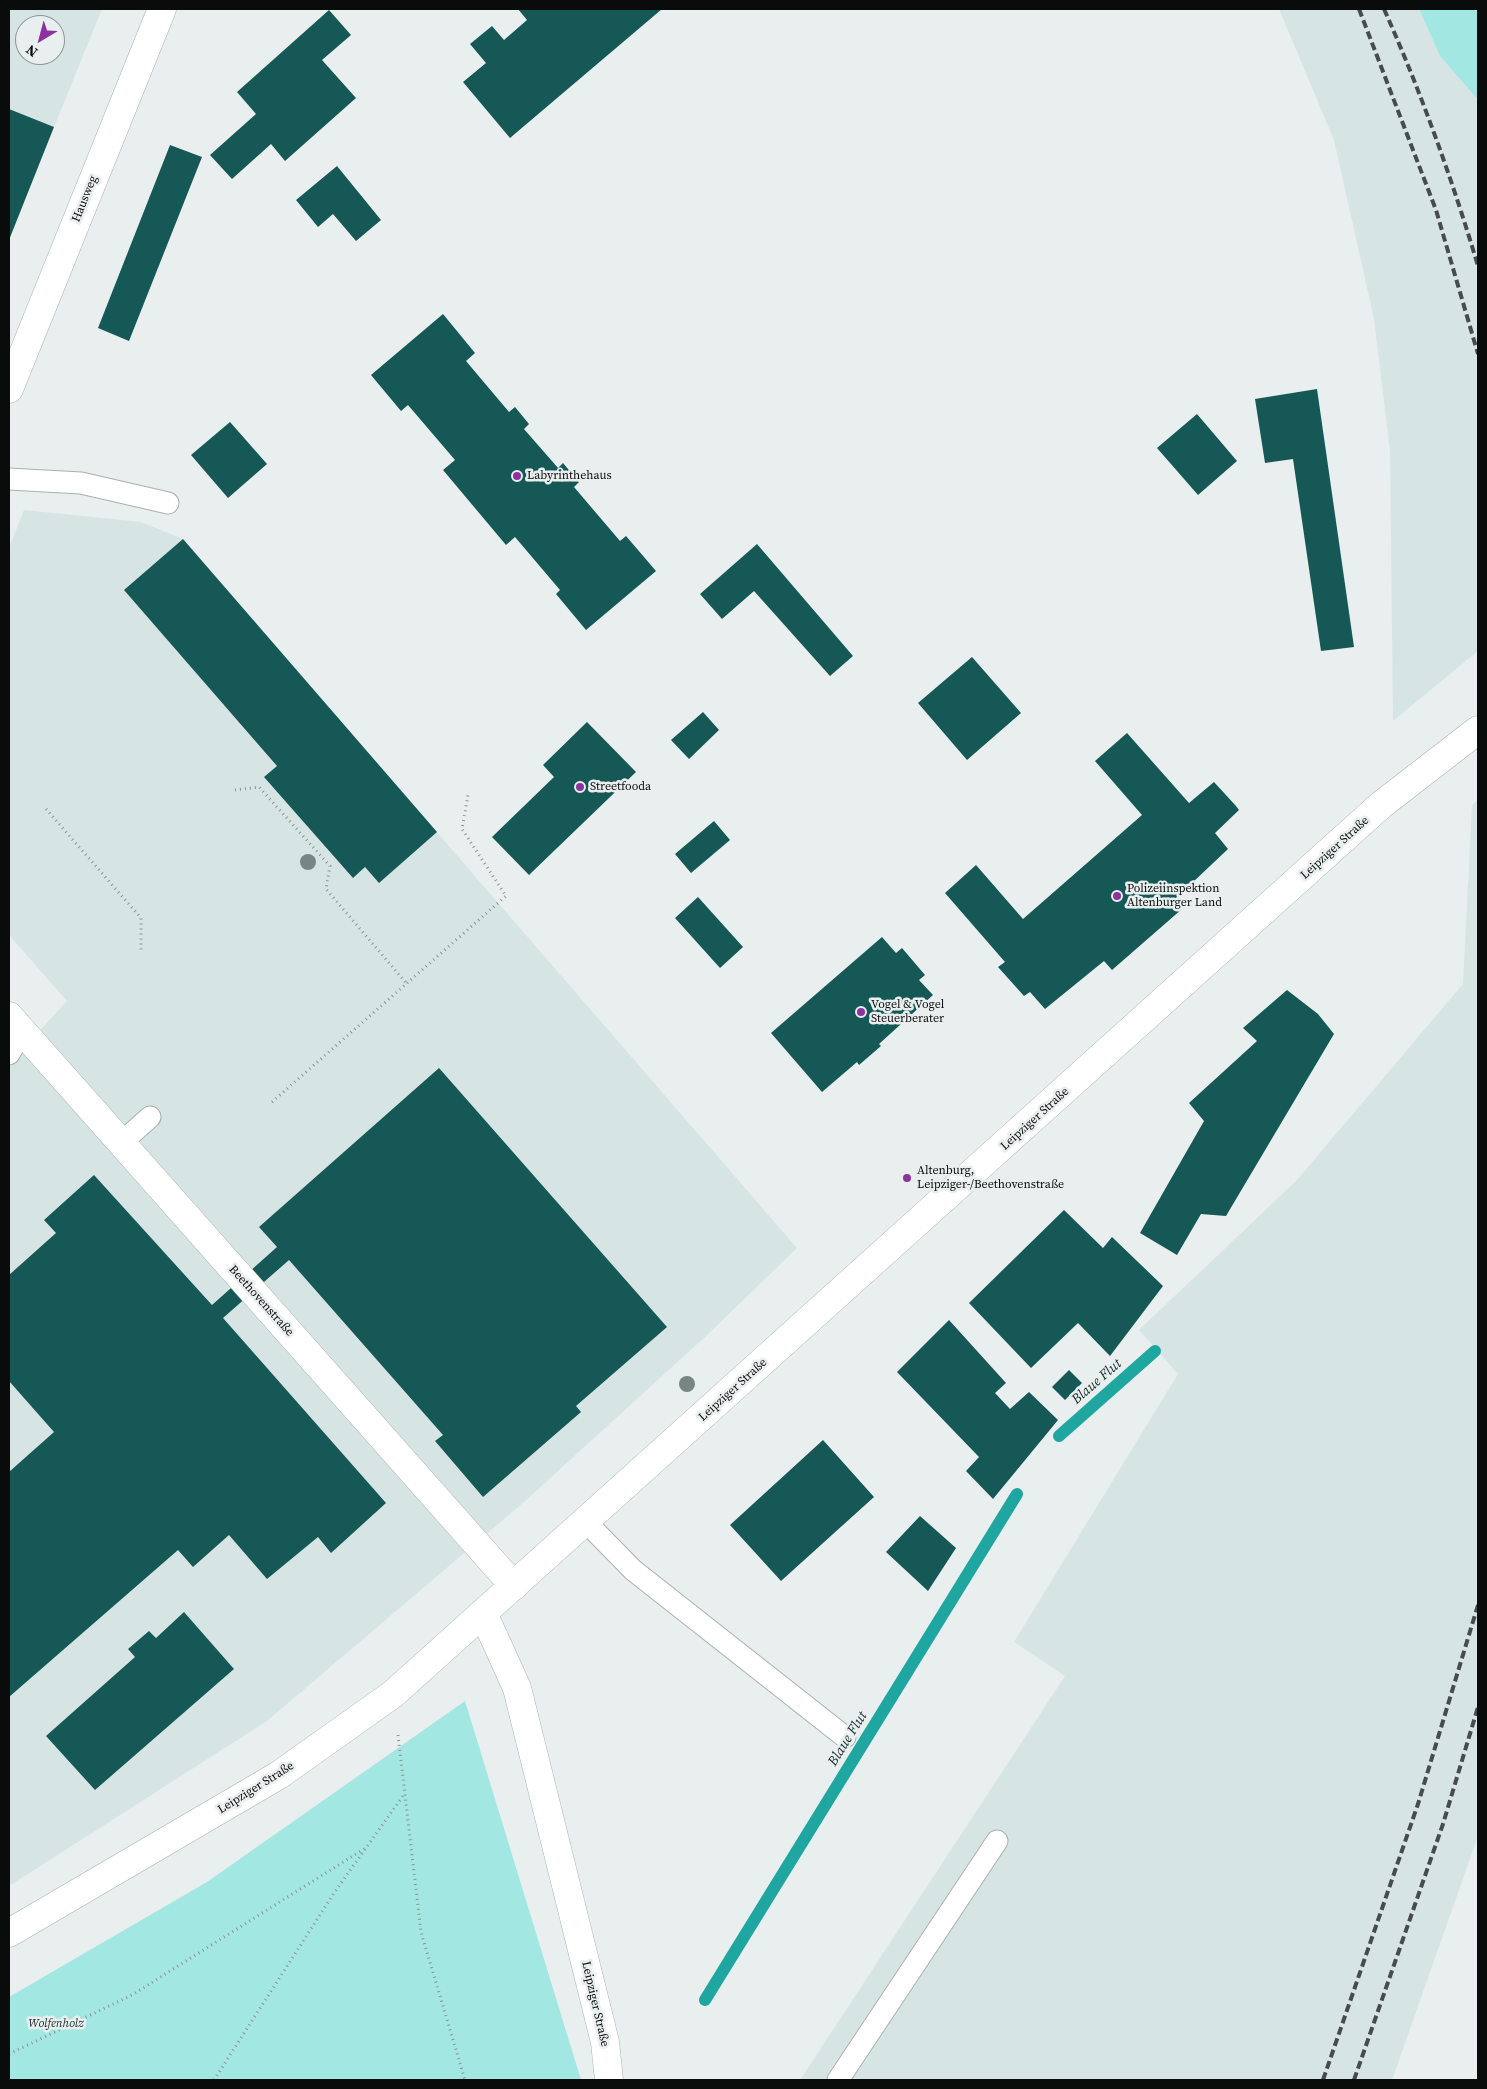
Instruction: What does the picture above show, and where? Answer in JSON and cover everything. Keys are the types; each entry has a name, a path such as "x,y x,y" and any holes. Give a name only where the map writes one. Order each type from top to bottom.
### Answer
{"street":[{"name":"Hausweg","path":"9,389 162,9"},
{"name":"Leipziger Straße","path":"9,1933 279,1775 393,1694 1381,805 1478,730"},
{"name":"Beethovenstraße","path":"16,1024 514,1586"},
{"name":"Leipziger Straße","path":"483,1613 517,1688 605,2042 610,2080"}],"lane":[{"path":"9,479 82,483 168,503"},
{"path":"9,1054 16,1024"},
{"path":"121,1144 150,1117"},
{"path":"586,1522 633,1570 845,1738"},
{"path":"838,2080 997,1841"}],"path":[{"path":"235,790 259,787 330,866 326,889 407,984"},
{"path":"272,1102 506,896 462,829 468,795"},
{"path":"46,809 141,918 141,953"},
{"path":"393,1694 421,1932 466,2080"},
{"path":"214,2080 334,1893 405,1792"},
{"path":"9,2054 132,1995 367,1846"}],"shaded area":[{"path":"9,9 102,9 54,127 9,109"},
{"path":"1279,9 1419,9 1440,56 1478,100 1478,651 1393,721 1390,451 1374,319 1334,140"},
{"path":"24,510 141,522 183,539 797,1248 706,1336 524,1502 267,1721 9,1886 9,1064 67,1001 9,935 9,548"},
{"path":"1478,800 1478,1836 1392,2080 800,2080 1065,1676 1014,1642 1178,1374 1139,1330 1297,1180 1463,984 1472,805"}],"green space":[{"path":"1419,9 1478,9 1478,100 1440,56"},
{"name":"Wolfenholz","path":"465,1701 581,2080 9,2080 9,1997 207,1882"}],"building":[{"path":"518,9 662,9 510,138 463,82 486,63 470,44 492,26 504,40 527,20"},
{"path":"329,10 351,35 322,60 356,98 285,161 271,144 232,179 210,155 256,114 237,92"},
{"path":"9,109 54,127 9,240"},
{"path":"170,145 202,157 129,341 98,328"},
{"path":"337,166 381,220 356,241 333,214 318,227 296,200"},
{"path":"443,314 475,353 466,361 509,412 515,407 529,424 524,429 558,468 563,463 579,482 574,487 620,541 626,536 656,571 586,630 556,594 560,590 515,537 506,545 443,470 455,460 408,405 401,411 371,375"},
{"path":"1317,389 1354,647 1321,651 1293,459 1265,463 1255,399"},
{"path":"1197,414 1237,461 1198,495 1157,448"},
{"path":"230,422 267,464 228,498 191,455"},
{"path":"183,539 437,832 379,883 365,867 353,878 264,777 277,766 124,590"},
{"path":"757,544 853,656 830,676 754,591 722,619 700,594"},
{"path":"972,657 1021,713 967,760 918,703"},
{"path":"703,712 719,730 689,759 671,740"},
{"path":"587,722 636,772 529,875 492,837 554,777 543,765"},
{"path":"1127,733 1189,803 1214,782 1236,806 1239,810 1215,833 1228,849 1174,900 1182,909 1112,970 1104,961 1045,1009 1030,992 1024,996 998,967 1005,962 945,893 976,865 1023,919 1142,815 1095,761"},
{"path":"714,821 730,840 691,873 675,854"},
{"path":"698,897 743,947 720,968 675,918"},
{"path":"882,937 896,953 902,948 925,975 919,980 933,995 879,1044 881,1046 859,1065 857,1062 822,1092 771,1033"},
{"path":"1287,990 1318,1014 1334,1034 1226,1216 1201,1214 1177,1255 1140,1233 1204,1121 1189,1103 1257,1041 1243,1028"},
{"path":"439,1068 667,1327 576,1406 581,1412 483,1497 435,1441 443,1435 289,1260 223,1318 386,1503 331,1553 318,1537 267,1579 229,1535 193,1567 178,1550 9,1697 9,1472 54,1432 9,1381 9,1275 56,1233 44,1220 94,1175 212,1305 277,1247 259,1227"},
{"path":"1064,1210 1103,1248 1112,1237 1163,1286 1110,1356 1078,1323 1031,1368 969,1303"},
{"path":"949,1320 1006,1383 995,1393 1010,1409 1029,1392 1058,1420 993,1499 966,1471 979,1457 897,1372"},
{"path":"1069,1370 1082,1383 1065,1400 1052,1387"},
{"path":"823,1440 874,1497 781,1581 730,1525"},
{"path":"920,1516 956,1548 928,1591 886,1552"},
{"path":"184,1612 234,1669 95,1790 46,1736 135,1657 128,1649 149,1631 156,1638"}],"waterway":[{"name":"Blaue Flut","path":"1059,1436 1155,1351"},
{"name":"Blaue Flut","path":"705,2000 1017,1494"}],"railway":[{"path":"1359,9 1436,210 1478,354"},
{"path":"1384,9 1411,72 1435,136 1478,266"},
{"path":"1323,2080 1418,1804 1478,1605"},
{"path":"1354,2080 1443,1824 1478,1707"}],"place":[{"name":"Labyrinthehaus","path":"517,476"},
{"name":"Streetfooda","path":"580,787"},
{"name":"Polizeiinspektion Altenburger Land","path":"1117,896"},
{"name":"Vogel & Vogel Steuerberater","path":"861,1012"},
{"name":"Altenburg, Leipziger-/Beethovenstraße","path":"907,1178"}]}
